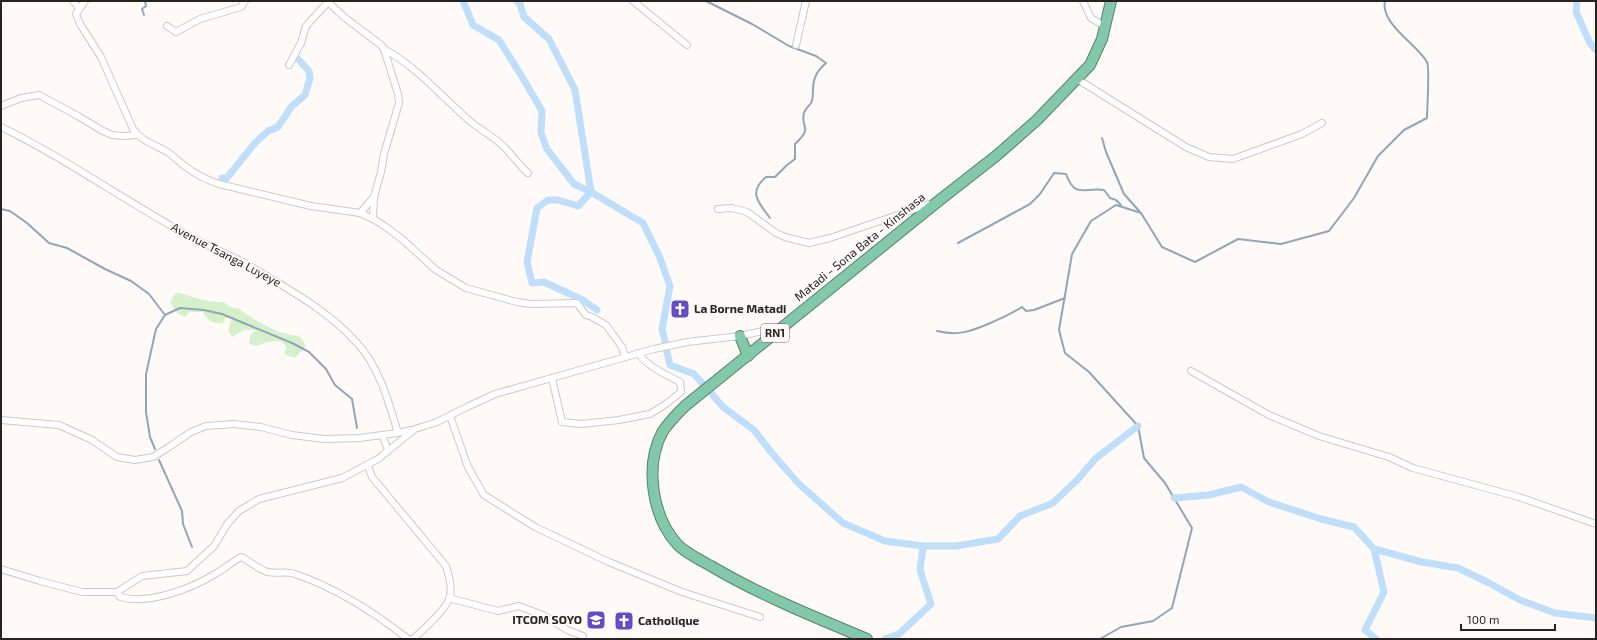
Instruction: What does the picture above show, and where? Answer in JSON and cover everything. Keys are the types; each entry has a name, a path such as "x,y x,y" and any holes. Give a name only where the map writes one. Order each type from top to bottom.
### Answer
{"highway":[{"name":"Matadi - Sona Bata - Kinshasa","path":"867,639 798,610 737,581 679,546 668,531 657,509 652,485 654,455 663,432 674,417 685,406 748,356 782,326 821,297 996,156 1037,120 1090,65 1106,27 1111,1"},
{"path":"740,336 748,356"}],"street":[{"path":"73,1 79,8"},
{"path":"85,1 76,14 80,24 101,57 128,120 137,135 170,154 187,168 206,180 219,184 311,206 360,213 373,219 402,239 436,270 466,288 517,302 531,304 577,303 586,316 592,317 606,325 622,347 625,357"},
{"path":"167,26 176,32 200,19 241,7 245,1"},
{"path":"289,65 301,43 306,26 314,19 328,1 384,49 405,62 472,122 505,148 521,168 528,173"},
{"path":"633,1 687,45"},
{"path":"796,45 806,1"},
{"path":"1083,1 1090,18 1106,27"},
{"path":"373,219 374,197 384,154 399,103 398,94 384,49"},
{"path":"1077,79 1186,147 1209,157 1233,159 1302,134 1322,123"},
{"path":"1,106 21,98 39,95 112,135 137,135"},
{"name":"Avenue Tsanga Luyeye","path":"1,127 53,154 185,234 244,262 317,307 358,343 366,354 383,386 398,433"},
{"path":"360,213 374,197"},
{"path":"718,210 732,208 747,212 785,237 809,243 830,238 936,203"},
{"path":"1,420 59,426 92,440 117,457 135,460 153,457 169,448 191,432 206,426 234,424 261,426 292,435 324,439 382,435 415,429 437,422 495,394 638,353 686,342 740,336 782,326"},
{"path":"552,378 562,422 581,424 619,420 650,414 666,404 680,392 680,382 642,359 638,353"},
{"path":"1191,371 1269,415 1319,436 1389,456 1413,468 1519,497 1596,524"},
{"path":"450,416 468,467 484,495 535,527 609,562 682,592 760,617"},
{"path":"1,569 82,592 117,592 142,576 186,571 214,546 228,523 239,510 259,500 342,478 368,466 415,429"},
{"path":"382,435 388,450"},
{"path":"368,466 372,477 446,566 450,582 450,598 433,620 413,639"},
{"path":"117,592 120,597 128,600 152,598 185,589 216,574 241,558 268,572 294,574 317,583 374,614 408,639"},
{"path":"450,598 498,611 519,606 545,616 567,630 583,636"}],"green space":[{"path":"178,292 206,301 224,302 230,307 239,309 257,321 279,332 300,337 306,346 295,358 284,354 287,347 280,341 267,342 258,346 254,346 249,343 250,335 256,330 244,330 232,337 228,331 232,318 225,318 223,323 216,323 208,320 203,312 190,312 185,317 177,313 170,303 174,295"}],"waterway":[{"path":"144,15 142,9 146,6 145,1"},
{"path":"463,1 473,25 499,40 524,80 542,111 541,133 547,149 574,184 591,192 643,223 660,258 670,286 662,329 665,341"},
{"path":"517,1 520,4 524,17 549,39 575,90 591,192 578,206 558,200 548,200 537,208 527,262 532,283 544,282 583,300 597,310"},
{"path":"706,1 752,24 789,46 816,56 826,63 820,69 815,78 812,101 805,110 803,118 805,128 804,134 795,144 795,159 775,177 766,177 757,187 756,192 759,202 770,218"},
{"path":"1100,639 1121,627 1153,621 1172,608 1192,528 1165,483 1144,458 1138,426 1089,372 1065,353 1059,330 1072,254 1091,221 1116,205 1141,213 1162,247 1195,262 1238,239 1281,244 1329,231 1354,198 1378,156 1404,130 1427,118 1427,62 1416,48 1393,26 1385,9 1385,1"},
{"path":"1577,1 1576,12 1590,43 1596,50"},
{"path":"222,178 226,179 255,143 268,131 278,127 291,107 305,95 310,78 309,71 298,59"},
{"path":"1102,138 1106,152 1124,194 1140,212"},
{"path":"958,243 1030,204 1040,194 1054,173 1066,174 1069,182 1077,189 1104,190 1110,198 1116,200 1121,205"},
{"path":"1,209 10,211 27,223 49,243 67,248 105,269 131,281 149,294 165,315 180,308 204,310 222,314 292,343 309,352 326,369 335,385 352,399 357,428"},
{"path":"937,331 951,333 969,331 1001,318 1022,307 1026,311 1034,310 1065,298"},
{"path":"155,449 150,437 146,412 146,374 156,329 165,315"},
{"path":"667,352 670,365 694,374 703,384"},
{"path":"711,393 723,407 754,430 798,483 843,523 885,541 923,546 956,546 998,539 1020,516 1053,503 1078,479 1096,458 1138,426"},
{"path":"159,460 182,511 183,524 192,547"},
{"path":"1174,498 1209,495 1241,487 1269,502 1321,519 1354,527 1374,549 1384,592 1365,630 1376,639"},
{"path":"885,639 899,634 931,604 920,570 923,546"},
{"path":"1374,549 1422,562 1458,568 1520,600 1555,613 1596,618"}],"place":[{"name":"La Borne Matadi","path":"680,309"},
{"name":"ITCOM SOYO","path":"596,620"},
{"name":"Catholique","path":"624,621"}]}
